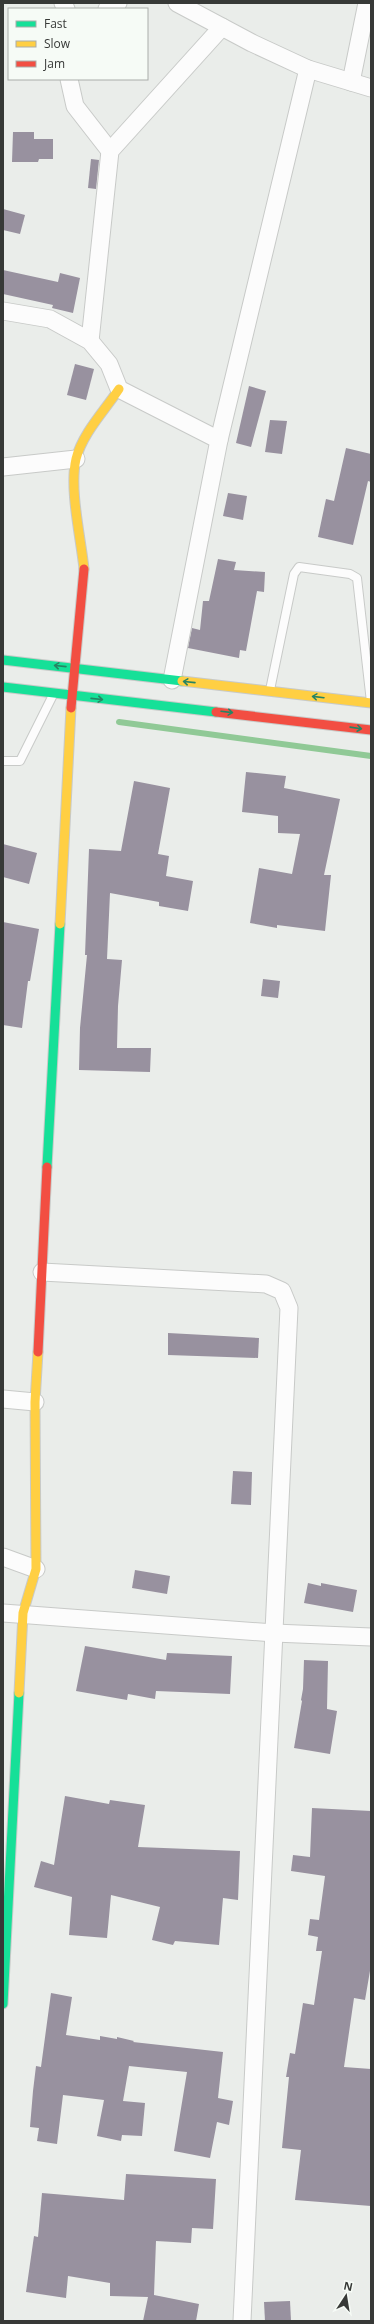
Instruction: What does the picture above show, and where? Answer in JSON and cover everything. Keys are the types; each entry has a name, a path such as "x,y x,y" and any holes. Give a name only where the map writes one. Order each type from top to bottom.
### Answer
{"street":[{"path":"109,8 118,3"},
{"path":"177,3 308,69 371,88"},
{"path":"351,82 367,3"},
{"path":"90,341 110,151 222,27"},
{"path":"172,680 219,440 308,69"},
{"path":"69,80 75,106 110,151"},
{"path":"3,312 50,320 90,341 109,364 119,389 219,440"},
{"path":"3,2004 23,1613 36,1569 35,1402 72,696 76,668 84,569 74,485 76,459 87,436 119,389"},
{"path":"3,467 76,459"},
{"path":"3,660 371,703"},
{"path":"3,687 371,730"},
{"path":"42,1272 266,1284 282,1291 289,1308 242,2321"},
{"path":"3,1399 35,1402"},
{"path":"3,1557 36,1569"},
{"path":"3,1613 23,1613 274,1633 371,1637"}],"lane":[{"path":"270,691 294,574 299,567 350,574 357,578 371,703"},
{"path":"3,761 20,761 54,694"}],"building":[{"path":"13,132 34,132 34,139 53,139 53,159 39,159 38,162 12,162"},
{"path":"91,159 99,160 96,189 88,188"},
{"path":"3,209 25,215 20,234 3,230"},
{"path":"3,270 58,282 60,273 80,278 73,313 52,308 53,305 3,294"},
{"path":"75,364 94,369 86,400 67,395"},
{"path":"249,386 266,391 251,447 236,443"},
{"path":"270,420 287,421 282,454 265,452"},
{"path":"346,448 371,454 371,482 368,481 353,545 318,537 326,499 334,501"},
{"path":"228,493 247,496 243,520 223,516"},
{"path":"218,559 236,562 234,570 265,572 264,592 257,591 246,651 240,650 239,658 188,648 192,628 200,630 203,601 209,601"},
{"path":"246,772 286,776 284,788 340,799 324,875 331,875 325,931 277,925 277,928 250,923 259,868 292,874 300,834 278,833 278,816 242,812"},
{"path":"134,781 170,788 158,854 169,856 166,876 193,881 188,911 159,906 159,902 110,893 107,959 122,960 118,1006 117,1048 151,1048 150,1072 79,1070 80,1028 87,955 85,955 89,849 121,851"},
{"path":"3,844 37,853 29,884 3,877"},
{"path":"3,922 39,929 30,981 28,981 22,1028 3,1025"},
{"path":"263,979 280,981 278,998 261,996"},
{"path":"168,1333 259,1338 258,1358 168,1355"},
{"path":"233,1471 252,1472 251,1505 231,1504"},
{"path":"135,1570 170,1576 167,1594 132,1588"},
{"path":"308,1583 321,1586 321,1583 357,1590 353,1612 304,1603"},
{"path":"85,1646 166,1660 167,1653 232,1656 230,1694 156,1691 155,1699 128,1694 127,1700 76,1691"},
{"path":"304,1660 328,1661 327,1709 337,1711 330,1754 294,1748 302,1701"},
{"path":"65,1796 109,1804 110,1800 145,1805 138,1847 240,1851 238,1900 223,1898 219,1945 175,1941 173,1945 152,1940 160,1907 111,1895 107,1938 69,1935 72,1897 34,1887 41,1861 54,1865"},
{"path":"312,1808 371,1811 371,1965 365,2000 354,1998 344,2067 371,2069 371,2206 295,2200 301,2150 282,2148 289,2077 286,2077 290,2053 295,2054 303,2003 314,2005 322,1951 316,1951 318,1937 308,1935 310,1919 319,1920 325,1876 291,1871 293,1855 310,1857"},
{"path":"51,1993 72,1997 66,2035 100,2040 100,2036 117,2039 117,2037 134,2041 133,2042 223,2052 218,2098 233,2101 229,2125 217,2122 210,2158 174,2151 187,2072 129,2066 123,2101 145,2103 142,2136 122,2135 121,2141 97,2136 104,2100 63,2095 57,2144 37,2141 39,2128 30,2127 33,2091 36,2066 41,2067"},
{"path":"126,2174 216,2179 213,2229 192,2228 191,2243 156,2241 154,2295 199,2304 196,2321 143,2321 148,2297 110,2296 110,2283 68,2276 66,2298 26,2292 34,2236 38,2237 42,2193 124,2200"},
{"path":"290,2301 291,2321 265,2321 264,2302"}],"waterway":[{"path":"119,722 371,756"}],"traffic: fast":[{"path":"3,660 182,681"},
{"path":"3,687 216,712"},
{"path":"47,1167 60,924"},
{"path":"3,2004 19,1693"}],"traffic: slow":[{"path":"84,569 76,514 74,484 76,459 83,440 94,422 119,389"},
{"path":"182,681 371,703"},
{"path":"60,924 71,708"},
{"path":"19,1693 23,1613 36,1569 35,1402 38,1352"}],"traffic: jam":[{"path":"71,708 84,569"},
{"path":"216,712 371,730"},
{"path":"38,1352 47,1167"}]}
